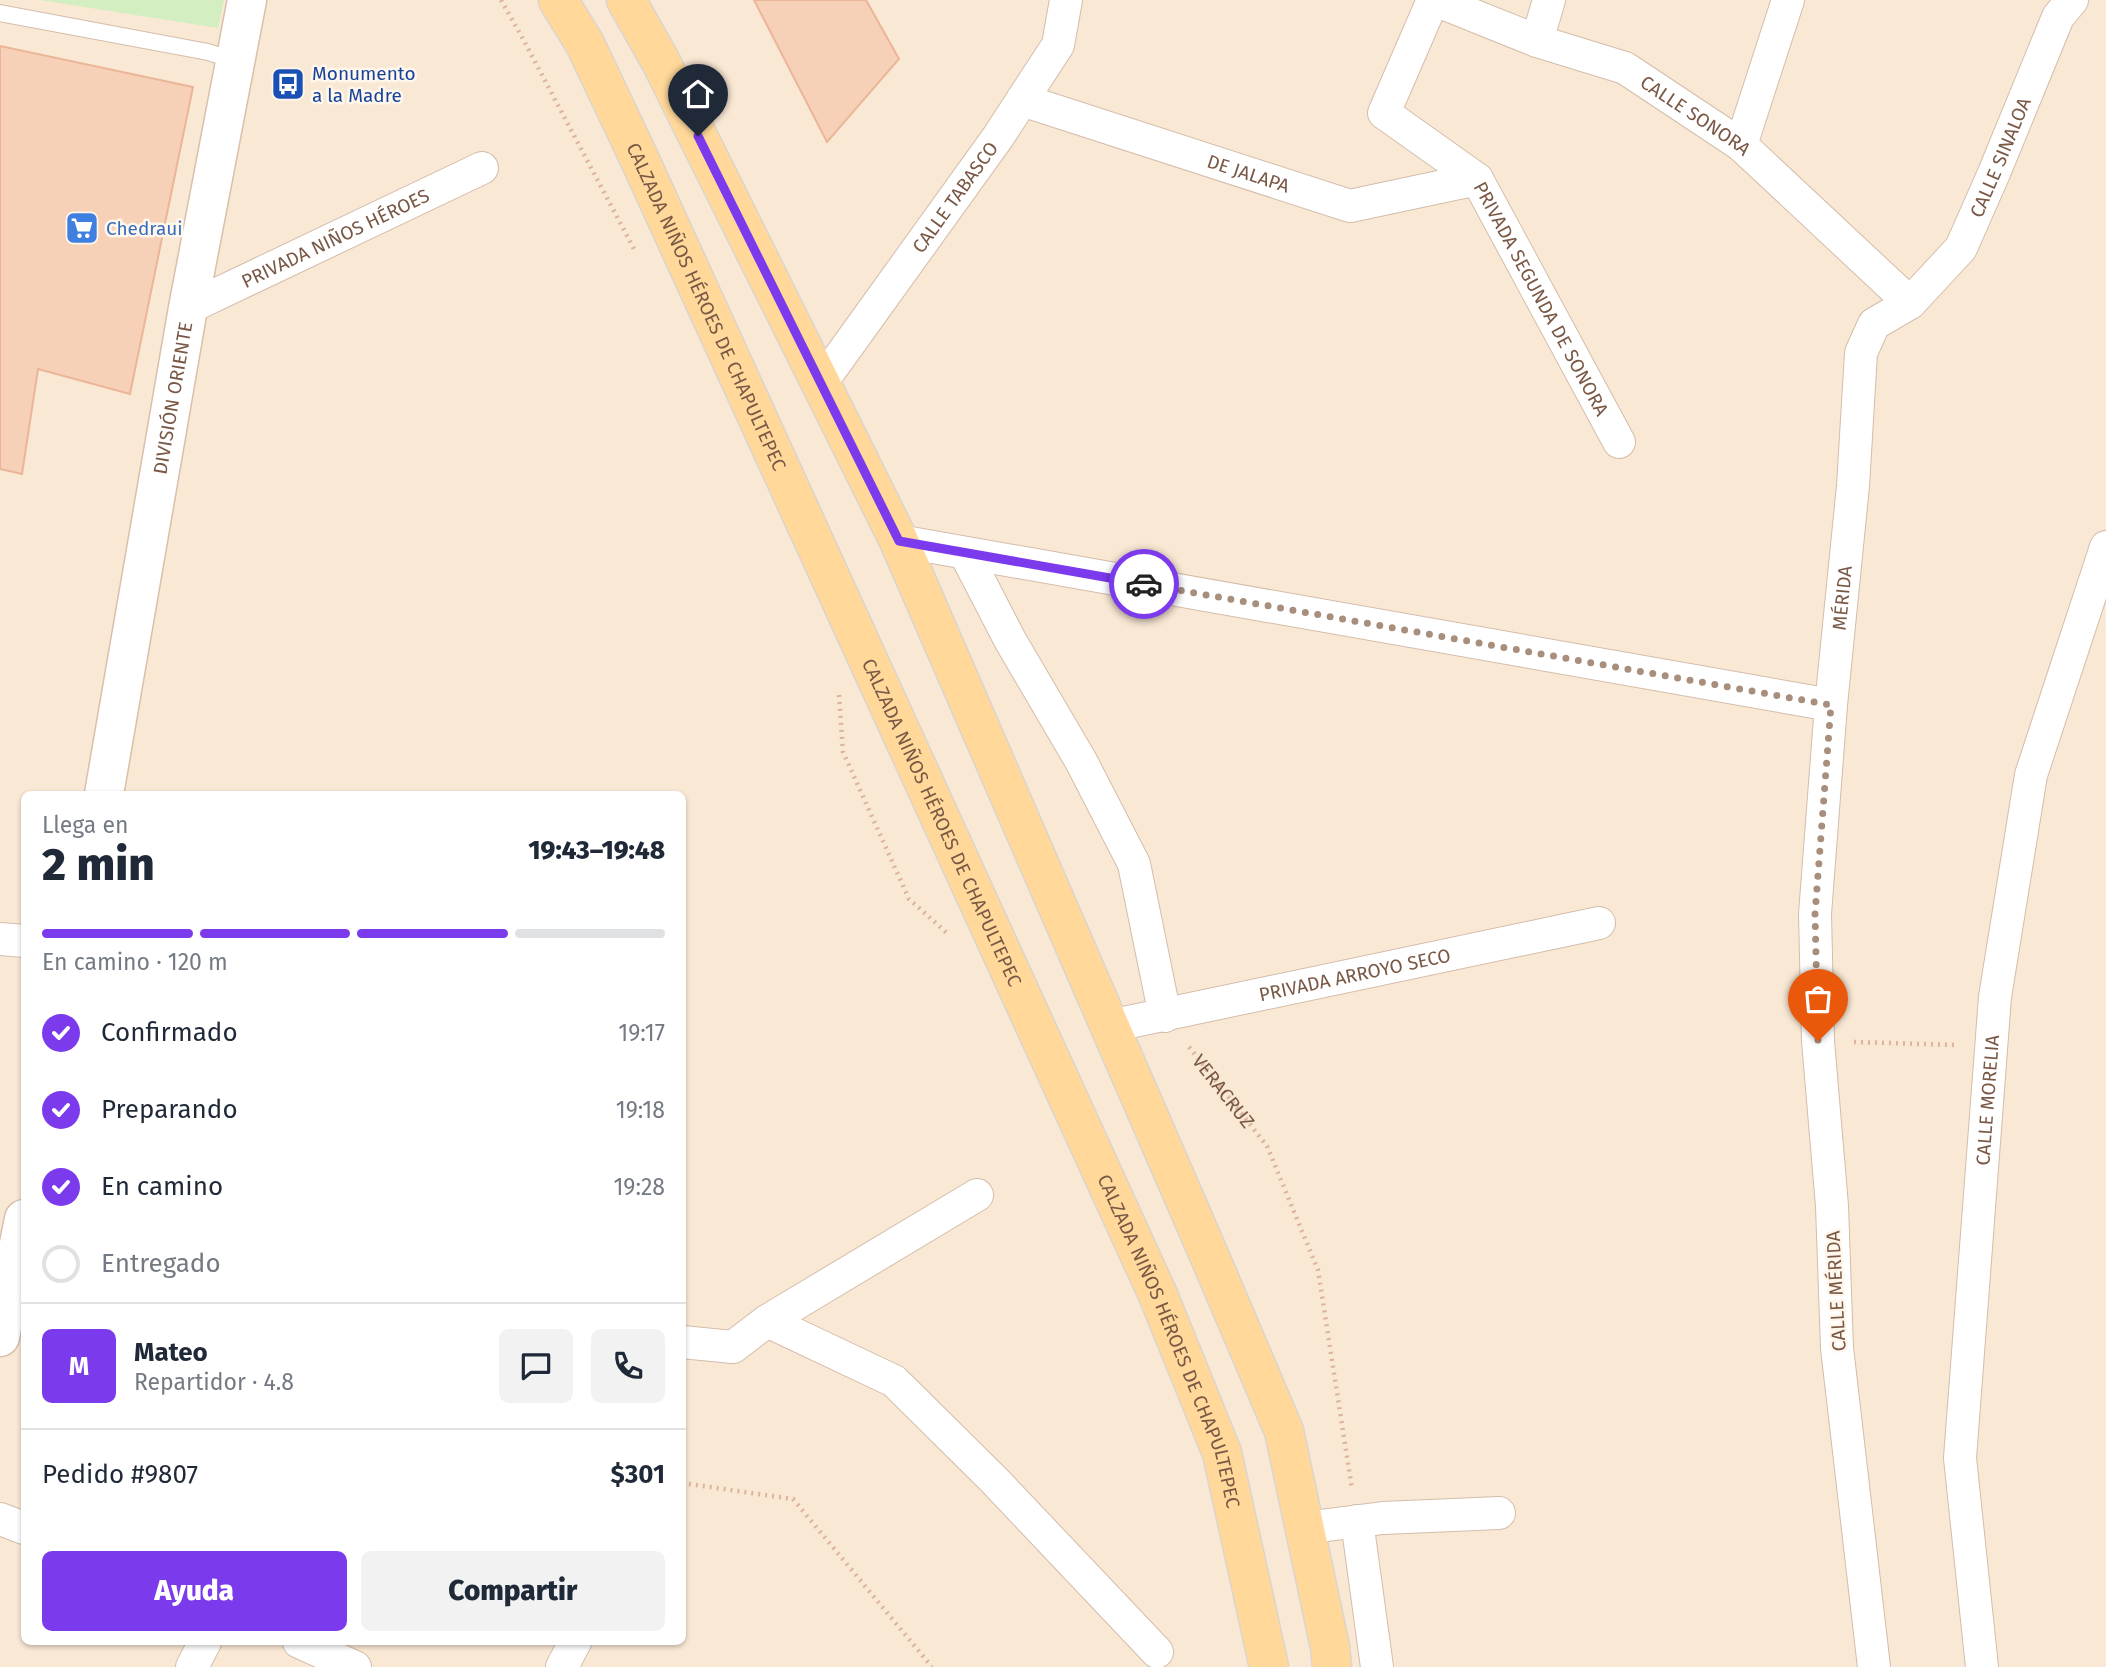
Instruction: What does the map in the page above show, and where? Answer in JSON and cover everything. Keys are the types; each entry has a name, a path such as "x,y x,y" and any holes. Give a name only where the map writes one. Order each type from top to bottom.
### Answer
{"main road":[{"name":"DIVISIÓN ORIENTE","path":"105,791 188,308 247,0"},
{"name":"CALZADA NIÑOS HÉROES DE CHAPULTEPEC","path":"558,0 585,44 639,158 1158,1295 1222,1453 1269,1667"},
{"path":"626,0 661,62 899,541 1284,1432 1332,1667"},
{"path":"0,1337 21,1234"}],"street":[{"name":"CALLE TABASCO","path":"821,383 998,137 1058,45 1066,0"},
{"name":"CALLE SONORA","path":"1434,0 1537,41 1625,68 1741,145 1910,303"},
{"name":"PRIVADA SEGUNDA DE SONORA","path":"1434,0 1384,113 1477,179 1619,442"},
{"path":"1537,41 1549,0"},
{"path":"1741,145 1788,0"},
{"name":"CALLE SINALOA","path":"1910,303 1961,248 2058,17 2072,0"},
{"name":"DE JALAPA","path":"1022,100 1350,206 1477,179"},
{"name":"PRIVADA NIÑOS HÉROES","path":"188,308 482,168"},
{"name":"MÉRIDA","path":"1815,914 1831,705 1853,486 1861,353 1874,324 1910,303"},
{"path":"899,541 1831,705"},
{"name":"CALLE MORELIA","path":"1982,1667 1960,1458 1995,997 2031,775 2106,547"},
{"path":"965,553 1010,640 1081,761 1134,864 1165,1016"},
{"name":"CALLE MÉRIDA","path":"1815,914 1818,1041 1832,1206 1837,1348 1874,1667"},
{"name":"PRIVADA ARROYO SECO","path":"1110,1026 1599,923"},
{"path":"0,939 21,941"},
{"path":"686,1342 733,1347 767,1321 977,1195"},
{"path":"767,1321 894,1381 994,1479 1157,1652"},
{"path":"1304,1528 1383,1518 1499,1513"},
{"path":"0,1519 21,1527"},
{"path":"1357,1521 1377,1667"},
{"path":"192,1667 203,1645"},
{"path":"306,1645 355,1667"},
{"path":"562,1667 573,1645"}],"lane":[{"path":"0,13 208,52 236,61"}],"path":[{"path":"501,0 638,257"},
{"path":"839,689 843,752 909,899 958,942"},
{"name":"VERACRUZ","path":"1165,1016 1267,1146 1318,1270 1357,1521"},
{"path":"1818,1041 1991,1046"},
{"path":"686,1484 793,1499 932,1667"}],"shaded area":[{"path":"0,0 2106,0 2106,1667 0,1667"}],"green space":[{"path":"40,0 224,0 218,28"}],"building":[{"path":"754,0 866,0 899,59 827,142"},
{"name":"Chedraui","path":"0,46 193,87 130,394 38,369 22,474 0,469"}],"way so far":[{"path":"1144,584 1831,705 1815,914 1818,1041"}],"place":[{"name":"Monumento a la Madre","path":"288,84"},
{"name":"Chedraui","path":"82,228"}],"route":[{"path":"698,136 899,541 1144,584"}]}
